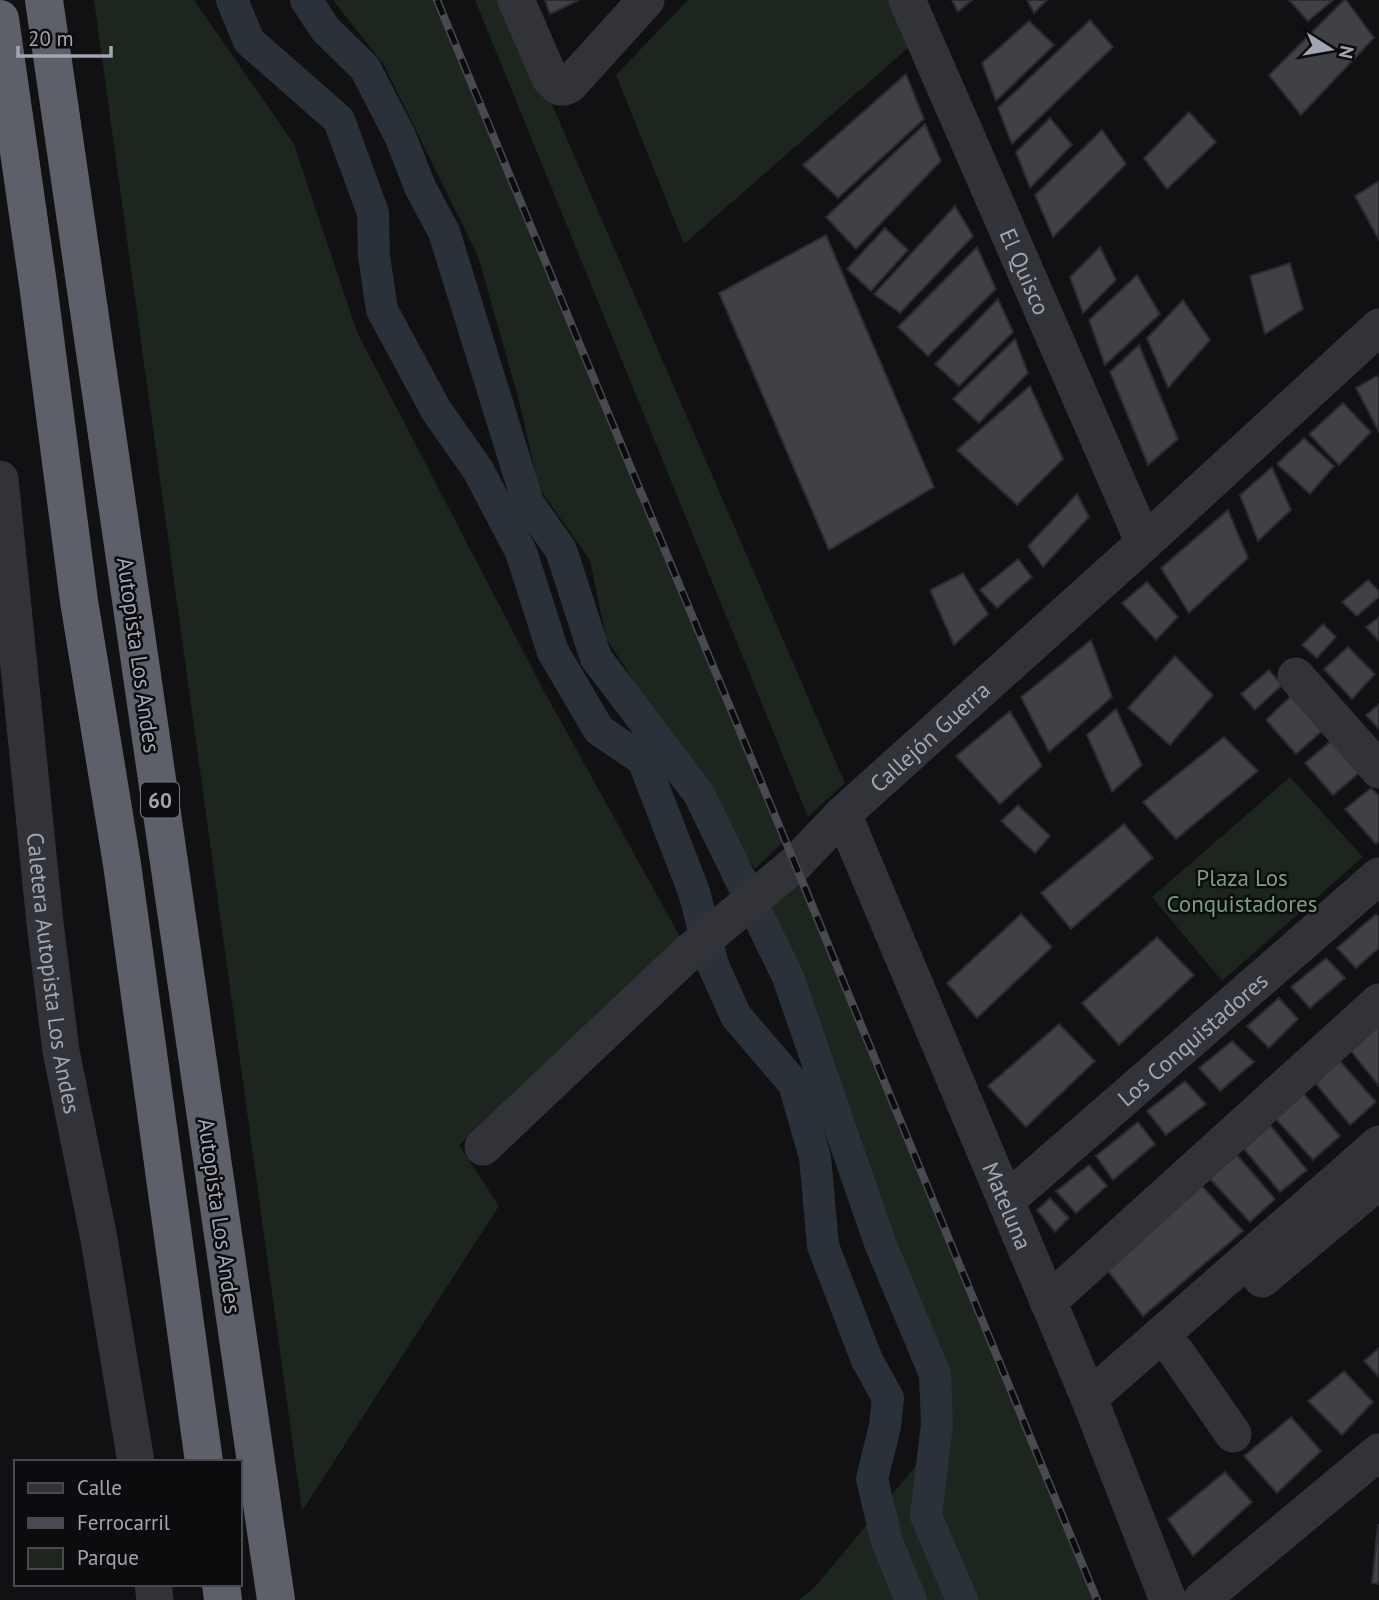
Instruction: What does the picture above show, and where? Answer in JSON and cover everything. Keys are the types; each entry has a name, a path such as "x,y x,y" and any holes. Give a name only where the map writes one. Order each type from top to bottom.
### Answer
{"highway":[{"name":"Autopista Los Andes","path":"44,0 276,1600"},
{"name":"60","path":"0,19 79,601 122,864 204,1460"}],"street":[{"path":"516,0 550,78 559,87 569,85 646,0"},
{"name":"El Quisco","path":"907,0 1144,543"},
{"name":"Callejón Guerra","path":"483,1147 687,954 795,864 843,814 1379,327"},
{"name":"Caletera Autopista Los Andes","path":"0,479 61,1051 99,1238 135,1460"},
{"path":"1296,677 1379,770"},
{"name":"Mateluna","path":"843,814 1089,1398 1168,1600"},
{"name":"Los Conquistadores","path":"1006,1201 1379,876"},
{"path":"1048,1302 1379,1002"},
{"path":"1089,1398 1379,1144"},
{"path":"1138,1384 1379,1181"},
{"path":"1176,1352 1233,1434"},
{"path":"1201,1600 1379,1452"}],"green space":[{"path":"94,0 194,0 294,144 357,332 544,691 683,942 459,1145 499,1206 302,1511"},
{"path":"333,0 439,0 782,843 755,869 606,638 590,560 539,488 518,397 478,256 384,65"},
{"path":"475,0 507,0 845,783 808,817"},
{"path":"688,0 900,0 909,47 684,244 616,75"},
{"name":"Plaza Los Conquistadores","path":"1290,777 1363,857 1222,981 1152,897"},
{"path":"804,873 1097,1600 799,1600 815,1587 949,1426 949,1374 891,1228 803,977 768,906"}],"building":[{"path":"545,0 579,0 550,14"},
{"path":"952,0 972,0 958,12"},
{"path":"1027,0 1047,0 1034,13"},
{"path":"1289,0 1333,0 1308,21"},
{"path":"1344,0 1374,38 1301,115 1269,75"},
{"path":"1090,20 1113,47 1012,144 998,108"},
{"path":"1029,21 1054,45 996,101 982,63"},
{"path":"906,74 924,119 838,198 803,165"},
{"path":"1189,112 1216,142 1167,189 1144,158"},
{"path":"1050,118 1072,145 1030,188 1016,152"},
{"path":"925,124 941,161 856,249 826,217"},
{"path":"1102,130 1126,164 1053,237 1035,195"},
{"path":"1379,181 1379,240 1355,196"},
{"path":"955,206 973,236 900,313 874,294"},
{"path":"885,228 908,250 871,291 847,269"},
{"path":"826,235 934,487 829,550 719,293"},
{"path":"977,247 996,289 928,356 898,327"},
{"path":"1100,247 1116,280 1083,313 1070,277"},
{"path":"1290,263 1303,309 1265,334 1250,276"},
{"path":"1137,275 1160,314 1105,365 1089,320"},
{"path":"998,299 1013,332 959,386 935,364"},
{"path":"1183,300 1210,340 1168,388 1147,338"},
{"path":"1015,339 1028,373 979,423 953,399"},
{"path":"1139,345 1178,439 1148,465 1110,372"},
{"path":"1377,376 1379,379 1379,432 1356,388"},
{"path":"1030,386 1063,459 1017,505 957,450"},
{"path":"1343,403 1371,432 1339,465 1309,434"},
{"path":"1304,438 1334,466 1310,494 1277,464"},
{"path":"1272,467 1291,510 1258,541 1240,495"},
{"path":"1077,494 1089,517 1043,567 1028,546"},
{"path":"1228,510 1248,558 1189,613 1161,568"},
{"path":"1018,559 1032,577 997,608 980,590"},
{"path":"963,573 988,614 954,645 930,590"},
{"path":"1368,580 1379,591 1379,597 1357,616 1342,602"},
{"path":"1147,582 1178,617 1156,640 1122,603"},
{"path":"1379,617 1379,641 1366,627"},
{"path":"1323,624 1336,637 1317,658 1302,645"},
{"path":"1091,640 1112,697 1049,752 1021,697"},
{"path":"1348,647 1375,674 1352,699 1324,669"},
{"path":"1175,656 1213,695 1170,745 1128,708"},
{"path":"1269,670 1282,685 1255,710 1241,694"},
{"path":"1291,696 1322,731 1296,754 1266,720"},
{"path":"1379,704 1379,729 1366,715"},
{"path":"1116,709 1142,765 1112,792 1087,735"},
{"path":"1010,711 1042,766 1000,804 956,756"},
{"path":"1224,737 1258,771 1176,839 1143,802"},
{"path":"1331,741 1359,773 1333,795 1305,763"},
{"path":"1371,788 1379,796 1379,841 1376,844 1345,809"},
{"path":"1018,805 1050,836 1035,853 1001,821"},
{"path":"1124,824 1153,858 1071,929 1041,893"},
{"path":"1021,914 1052,947 977,1018 947,983"},
{"path":"1376,914 1379,917 1379,948 1356,968 1337,948"},
{"path":"1157,937 1194,975 1119,1045 1082,1003"},
{"path":"1326,958 1345,978 1310,1008 1291,987"},
{"path":"1279,998 1298,1019 1269,1048 1247,1026"},
{"path":"1059,1024 1095,1061 1026,1127 988,1086"},
{"path":"1377,1025 1379,1027 1379,1086 1351,1051"},
{"path":"1232,1041 1254,1062 1220,1091 1199,1068"},
{"path":"1339,1060 1376,1102 1350,1125 1316,1084"},
{"path":"1185,1081 1206,1104 1166,1135 1147,1111"},
{"path":"1303,1093 1340,1136 1313,1160 1276,1119"},
{"path":"1138,1122 1155,1144 1113,1180 1096,1156"},
{"path":"1270,1125 1307,1170 1280,1192 1244,1149"},
{"path":"1237,1155 1275,1199 1250,1222 1209,1178"},
{"path":"1089,1165 1107,1186 1076,1213 1056,1191"},
{"path":"1200,1184 1243,1231 1143,1316 1105,1267"},
{"path":"1050,1198 1069,1218 1055,1232 1037,1210"},
{"path":"1379,1348 1379,1377 1364,1361"},
{"path":"1344,1371 1373,1402 1342,1435 1308,1401"},
{"path":"1291,1417 1321,1451 1277,1493 1244,1456"},
{"path":"1225,1472 1252,1502 1193,1556 1168,1519"},
{"path":"1379,1525 1379,1584 1372,1583"}],"waterway":[{"path":"232,0 249,41 339,120 373,213 374,256 382,310 436,410 478,470 521,552 553,652 599,730 643,760 694,892 713,965 736,1016 794,1084 815,1157 823,1246 867,1360 888,1398 885,1426 872,1479 887,1542 911,1600"},
{"path":"306,0 326,30 365,68 444,232 528,503 561,550 596,658 699,794 788,977 880,1243 935,1374 937,1424 926,1516 962,1600"}],"railway":[{"path":"437,0 1097,1600"}]}
